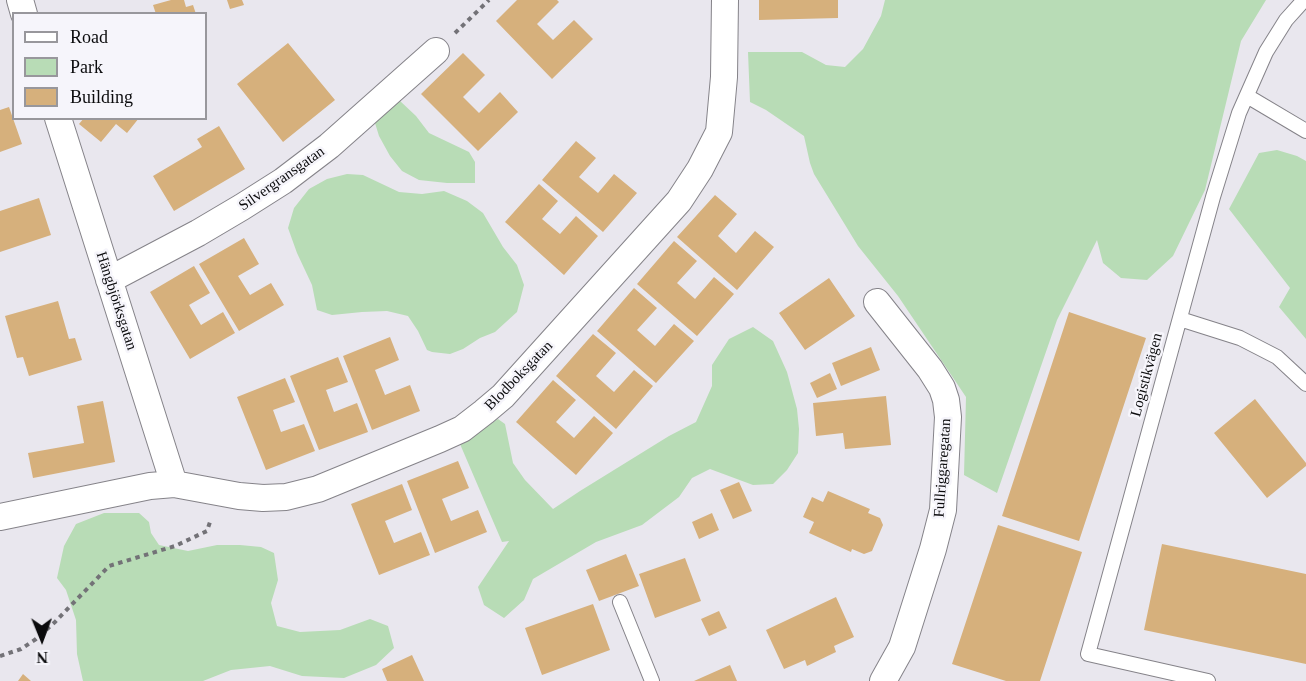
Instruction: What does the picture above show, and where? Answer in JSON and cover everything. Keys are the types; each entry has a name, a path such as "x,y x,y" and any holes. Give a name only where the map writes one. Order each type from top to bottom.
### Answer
{"street":[{"name":"Blodboksgatan","path":"0,518 150,486 174,484 239,496 286,497 310,492 462,429 503,396 679,201 700,169 719,132 724,77 725,0"},
{"name":"Silvergransgatan","path":"109,280 198,232 283,181 329,146 436,51"},
{"name":"Hängbjörksgatan","path":"59,120 174,484"},
{"name":"Fullriggaregatan","path":"878,302 930,369 944,394 948,417 943,510 902,647 883,681"}],"lane":[{"name":"Logistikvägen","path":"1208,681 1088,654 1213,197 1239,113 1266,52 1286,20 1304,0"},
{"path":"1247,96 1306,131"},
{"path":"1180,320 1240,338 1277,357 1306,384"},
{"path":"620,602 652,681"}],"path":[{"path":"436,51 489,0"},
{"path":"0,656 21,649 36,639 109,566 175,546 207,531 218,492"}],"green space":[{"path":"885,0 1266,0 1241,41 1205,190 1173,256 1147,280 1121,278 1103,263 1097,240 1057,320 997,493 964,475 966,397 898,296 858,246 814,174 804,136 750,102 748,52 802,52 826,65 845,67 863,49 881,16"},
{"path":"399,100 416,116 429,133 469,152 475,162 475,183 419,180 402,171 390,156 375,123"},
{"path":"1277,150 1306,161 1306,339 1279,307 1290,288 1229,209 1259,153"},
{"path":"347,174 363,175 399,192 422,194 444,191 467,201 483,213 503,247 517,265 524,285 517,312 495,332 450,354 427,350 408,316 387,311 332,315 317,310 312,285 288,228 294,208 309,189 327,179"},
{"path":"753,327 773,341 787,372 797,409 798,453 787,470 773,484 753,485 710,469 692,478 679,497 642,525 596,542 533,579 524,600 504,618 484,605 478,587 509,541 502,542 460,444 498,419 505,424 513,463 525,480 553,509 669,436 696,422 712,386 712,365 729,339"},
{"path":"104,513 139,513 149,522 151,533 159,545 188,551 217,545 240,545 261,547 274,553 278,580 271,603 277,626 300,632 340,630 370,619 388,626 394,648 376,665 344,678 302,676 270,666 231,670 203,681 83,681 77,654 76,620 66,590 57,578 64,546 76,524"}],"building":[{"path":"171,0 184,0 186,7 193,5 195,12 155,12 153,5"},
{"path":"227,0 242,0 244,5 230,9"},
{"path":"517,0 557,0 559,2 537,24 553,40 574,20 593,39 552,79 496,21"},
{"path":"759,0 838,0 838,18 759,20"},
{"path":"288,43 335,100 283,142 237,84"},
{"path":"463,53 485,75 463,97 479,113 500,92 518,112 478,151 421,94"},
{"path":"9,107 22,144 0,152 0,110"},
{"path":"82,120 137,120 127,133 116,124 101,142 79,124"},
{"path":"219,126 245,169 174,211 153,176 202,147 197,139"},
{"path":"576,141 596,158 579,177 598,193 614,174 637,193 603,232 542,180"},
{"path":"539,184 558,201 542,219 560,234 576,216 598,236 564,275 505,222"},
{"path":"715,195 737,214 718,236 736,253 755,231 774,247 737,290 677,237"},
{"path":"39,198 51,235 0,252 0,211"},
{"path":"244,238 259,264 238,276 250,295 271,283 284,305 239,331 199,264"},
{"path":"674,241 697,261 677,283 695,299 714,277 734,294 697,336 637,284"},
{"path":"194,266 210,293 189,305 201,325 223,312 235,333 190,359 150,292"},
{"path":"829,278 855,316 805,350 779,313"},
{"path":"634,288 657,308 637,330 655,346 674,324 694,341 656,383 597,331"},
{"path":"58,301 69,339 75,338 82,360 29,376 23,357 17,358 5,316"},
{"path":"1069,312 1146,338 1079,541 1002,516"},
{"path":"593,334 616,353 596,376 614,392 634,370 653,386 616,429 556,376"},
{"path":"390,337 399,360 375,370 385,395 410,385 420,411 372,430 343,356"},
{"path":"871,347 880,370 841,386 832,363"},
{"path":"338,357 348,382 326,390 334,412 357,403 368,432 319,450 290,376"},
{"path":"830,373 837,389 817,398 810,383"},
{"path":"285,378 295,402 273,410 281,432 304,424 315,451 266,470 237,397"},
{"path":"553,380 576,400 556,422 574,438 594,416 613,433 576,475 516,422"},
{"path":"886,396 891,445 845,449 843,433 816,436 813,403"},
{"path":"1255,399 1306,463 1306,466 1267,498 1214,433"},
{"path":"103,401 115,462 33,478 28,453 84,443 77,406"},
{"path":"458,461 469,488 442,499 451,521 478,510 487,532 435,553 407,481"},
{"path":"739,482 752,511 733,519 720,490"},
{"path":"402,484 412,510 385,521 394,543 421,532 430,555 379,575 351,504"},
{"path":"828,491 870,509 868,513 880,518 883,525 872,551 864,554 852,549 851,552 809,533 814,522 803,517 812,497 823,502"},
{"path":"712,513 719,530 699,539 692,522"},
{"path":"998,525 1082,552 1040,681 1006,681 952,664"},
{"path":"1162,544 1306,574 1306,664 1144,630"},
{"path":"626,554 639,586 599,601 586,570"},
{"path":"685,558 701,601 655,618 639,574"},
{"path":"836,597 854,637 834,646 836,652 807,666 805,660 784,669 766,630"},
{"path":"593,604 610,650 542,675 525,628"},
{"path":"719,611 727,628 709,636 701,619"},
{"path":"412,655 424,681 387,681 382,669"},
{"path":"730,665 737,681 694,681"},
{"path":"23,674 31,681 18,681"}]}
